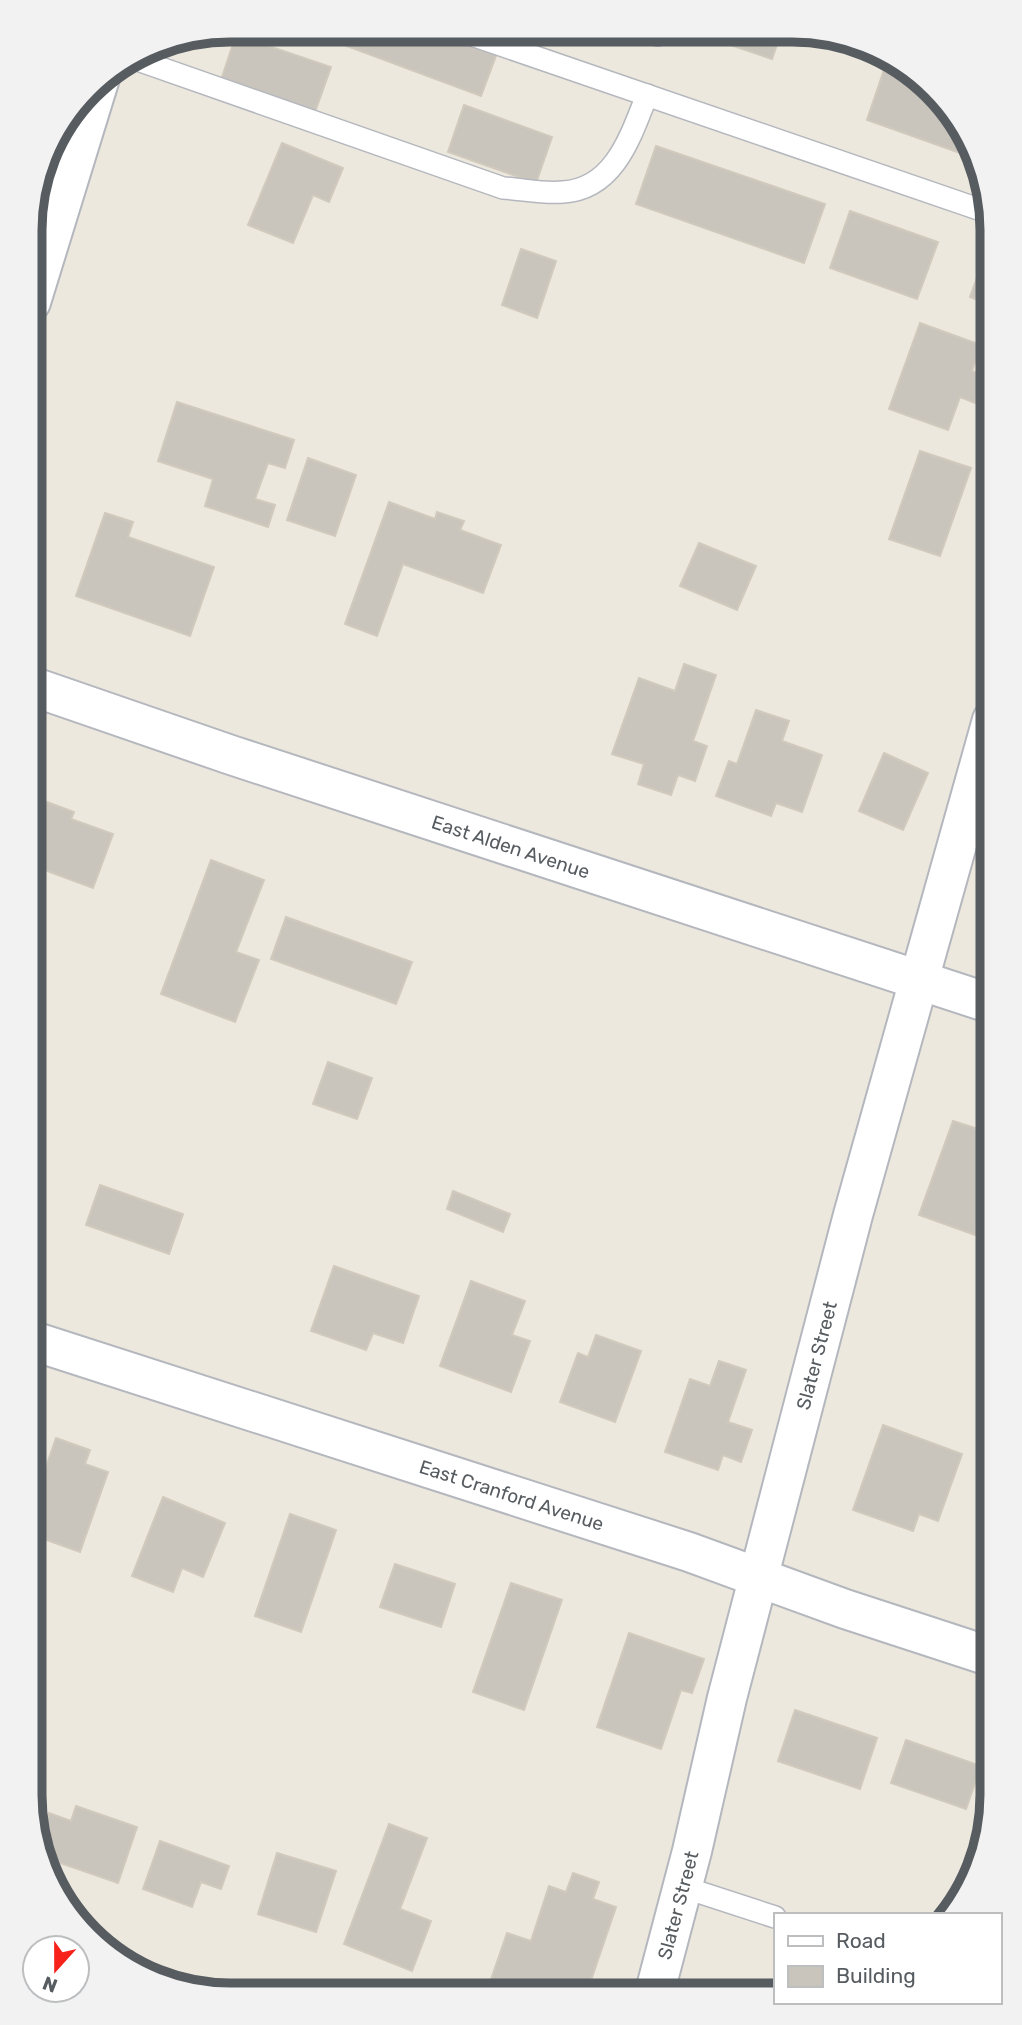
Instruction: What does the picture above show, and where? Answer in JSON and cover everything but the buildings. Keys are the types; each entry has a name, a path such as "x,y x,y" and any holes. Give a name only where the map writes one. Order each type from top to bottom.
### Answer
{"street":[{"path":"42,266 92,103"},
{"name":"East Alden Avenue","path":"42,690 231,755 980,1000"},
{"name":"Slater Street","path":"657,1983 727,1698 761,1577 853,1215 980,763"},
{"name":"East Cranford Avenue","path":"42,1344 761,1577 845,1609 980,1653"}],"lane":[{"path":"492,42 978,209"},
{"path":"144,62 503,188 515,189 565,192 597,181 624,153 647,95"},
{"path":"682,1887 774,1917"}]}
